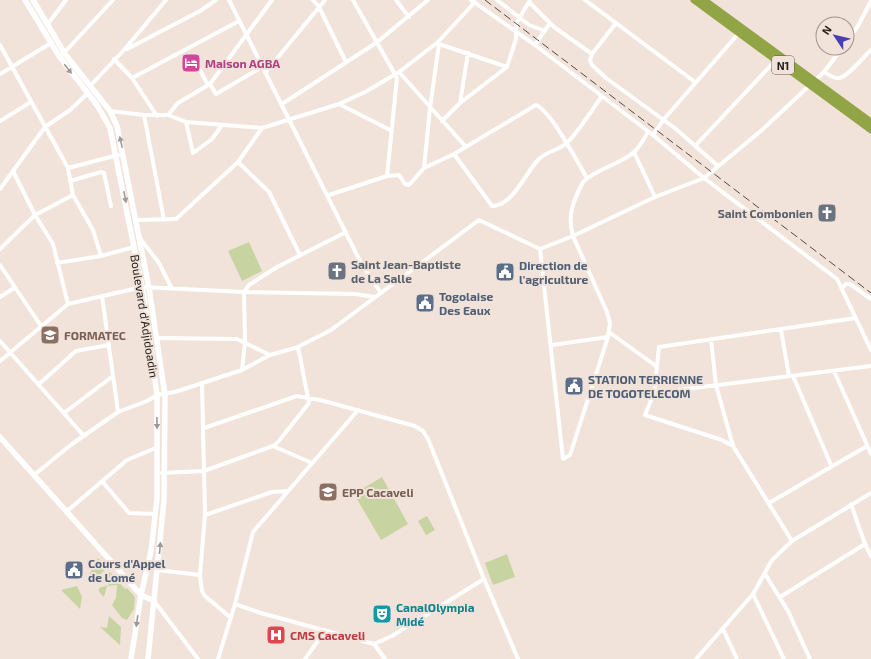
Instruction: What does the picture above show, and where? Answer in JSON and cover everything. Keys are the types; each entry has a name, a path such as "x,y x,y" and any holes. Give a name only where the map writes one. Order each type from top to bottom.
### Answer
{"highway":[{"name":"N1","path":"694,0 777,60 871,122"},
{"name":"N1","path":"704,0 871,130"}],"main road":[{"name":"Boulevard d'Adjidoadin","path":"25,0 51,43 90,86 110,111 117,126 124,155 149,288 164,395 165,474 158,570 148,659"},
{"name":"Boulevard d'Adjidoadin","path":"33,0 62,55 105,116 110,128 117,155 142,287 157,395 158,473 151,551 141,595 131,659"},
{"path":"122,183 129,184"},
{"path":"0,437 141,595 154,601"}],"street":[{"path":"47,24 66,0"},
{"path":"62,55 113,0"},
{"path":"90,86 124,50 166,0"},
{"path":"124,50 200,11 216,0"},
{"path":"229,0 245,35 329,195 346,232 373,284 381,293"},
{"path":"168,115 178,103 209,84 272,0"},
{"path":"313,0 319,7 346,62"},
{"path":"265,73 325,0"},
{"path":"353,0 376,43 398,73 466,147"},
{"path":"396,0 409,17"},
{"path":"282,104 376,43 428,0"},
{"path":"497,0 529,26 544,31"},
{"path":"585,0 695,82"},
{"path":"110,111 157,116 168,115 186,122 262,128 290,120 339,104 367,91 398,73 438,43 473,1 535,45 653,135 704,178 837,280 871,350"},
{"path":"442,122 460,102 507,67 516,38 515,31 519,18 530,1 550,23 592,54"},
{"path":"855,30 871,1"},
{"path":"132,78 239,21"},
{"path":"535,45 550,23"},
{"path":"616,23 592,54 591,63 606,78 664,119 718,166"},
{"path":"653,135 664,119 695,82 739,33"},
{"path":"0,74 51,43"},
{"path":"438,43 507,67"},
{"path":"424,168 438,43"},
{"path":"0,45 68,168 73,195 93,230 101,256"},
{"path":"824,72 840,78 857,65 871,50"},
{"path":"460,102 468,53"},
{"path":"34,475 118,412 147,401 157,395 164,395 202,384 242,370 270,355 298,347 331,330 479,220 540,249 573,236 655,197 704,178 762,130 824,72 836,56"},
{"path":"193,57 216,94 262,67"},
{"path":"114,59 132,78 157,116"},
{"path":"695,146 777,60"},
{"path":"388,176 398,73"},
{"path":"0,189 45,127 70,110 88,93"},
{"path":"454,154 493,207 506,200 522,184 540,158 566,143 602,96"},
{"path":"0,121 31,102"},
{"path":"339,104 392,131"},
{"path":"329,195 388,176 399,175 405,184 409,185 424,168 454,154 536,105 544,110 587,178"},
{"path":"144,115 164,220"},
{"path":"186,122 194,153 212,139 222,125"},
{"path":"136,220 175,220 178,218 238,162 262,128"},
{"path":"540,249 552,345 563,459 570,455 608,337 610,323 607,312 573,236 569,224 570,215 580,187 587,178 606,170 634,152 648,132"},
{"path":"634,152 655,197"},
{"path":"68,168 117,155 124,155"},
{"path":"238,162 269,192 300,255"},
{"path":"13,171 35,215 53,244 68,304"},
{"path":"70,181 101,172 104,173 111,206"},
{"path":"0,249 35,215 73,195"},
{"path":"242,370 244,343 244,292 250,283 300,255 346,232"},
{"path":"139,236 159,263 172,289"},
{"path":"57,263 101,256 134,247"},
{"path":"0,265 14,288 41,326"},
{"path":"842,288 846,284 850,284 871,299"},
{"path":"0,361 68,304 142,287 244,292 355,294 376,297"},
{"path":"0,297 14,288"},
{"path":"102,296 118,412"},
{"path":"733,446 722,440 645,415 654,393 658,349 660,346 781,330 856,318"},
{"path":"781,330 791,376 831,465"},
{"path":"609,332 656,366"},
{"path":"552,345 608,337"},
{"path":"156,338 228,339 244,343 270,355"},
{"path":"711,340 716,385 733,446 792,541"},
{"path":"0,341 84,436"},
{"path":"39,384 76,351 109,346"},
{"path":"158,473 165,474 204,471 273,446 308,406 309,397 298,347"},
{"path":"654,393 871,366"},
{"path":"834,371 871,454"},
{"path":"64,413 113,376"},
{"path":"202,384 205,515 200,575 203,594 231,618"},
{"path":"204,428 292,396 309,397 358,410 415,426 423,431 428,439 518,659"},
{"path":"218,659 236,604 251,536 358,410"},
{"path":"273,446 312,463"},
{"path":"769,503 831,465 867,446"},
{"path":"66,512 127,460 158,447"},
{"path":"102,481 129,513 155,514"},
{"path":"205,515 272,492 288,491"},
{"path":"696,659 753,594 772,560 792,541 871,493"},
{"path":"851,504 864,544 871,556"},
{"path":"780,597 864,544"},
{"path":"158,570 200,575"},
{"path":"765,574 780,597 810,659"},
{"path":"236,604 325,632 374,644 392,636 484,579"},
{"path":"753,594 784,659"},
{"path":"154,601 198,659"},
{"path":"723,629 737,659"},
{"path":"304,659 325,632"},
{"path":"374,644 385,659"}],"green space":[{"path":"249,242 262,271 242,281 228,251"},
{"path":"382,477 408,524 381,540 354,494"},
{"path":"427,516 435,530 426,535 418,521"},
{"path":"507,554 515,577 493,585 485,563"},
{"path":"98,558 107,568 95,579 88,577"},
{"path":"110,572 125,589 127,588 135,597 134,609 127,620 122,618 112,605 116,598 117,585 107,586 104,597 99,592 99,588 109,585 109,582 97,583"},
{"path":"77,586 82,597 80,609 61,590"},
{"path":"109,616 121,627 120,645 100,627 107,628"}],"railway":[{"path":"485,0 871,293"}],"place":[{"name":"Maison AGBA","path":"191,63"},
{"name":"Saint Combonien","path":"827,213"},
{"name":"Saint Jean-Baptiste de La Salle","path":"337,271"},
{"name":"Direction de l'agriculture","path":"505,272"},
{"name":"Togolaise Des Eaux","path":"425,303"},
{"name":"FORMATEC","path":"50,335"},
{"name":"STATION TERRIENNE DE TOGOTELECOM","path":"574,386"},
{"name":"EPP Cacaveli","path":"328,492"},
{"name":"Cours d'Appel de Lomé","path":"74,570"},
{"name":"CanalOlympia Midé","path":"382,614"},
{"name":"CMS Cacaveli","path":"276,635"}]}
